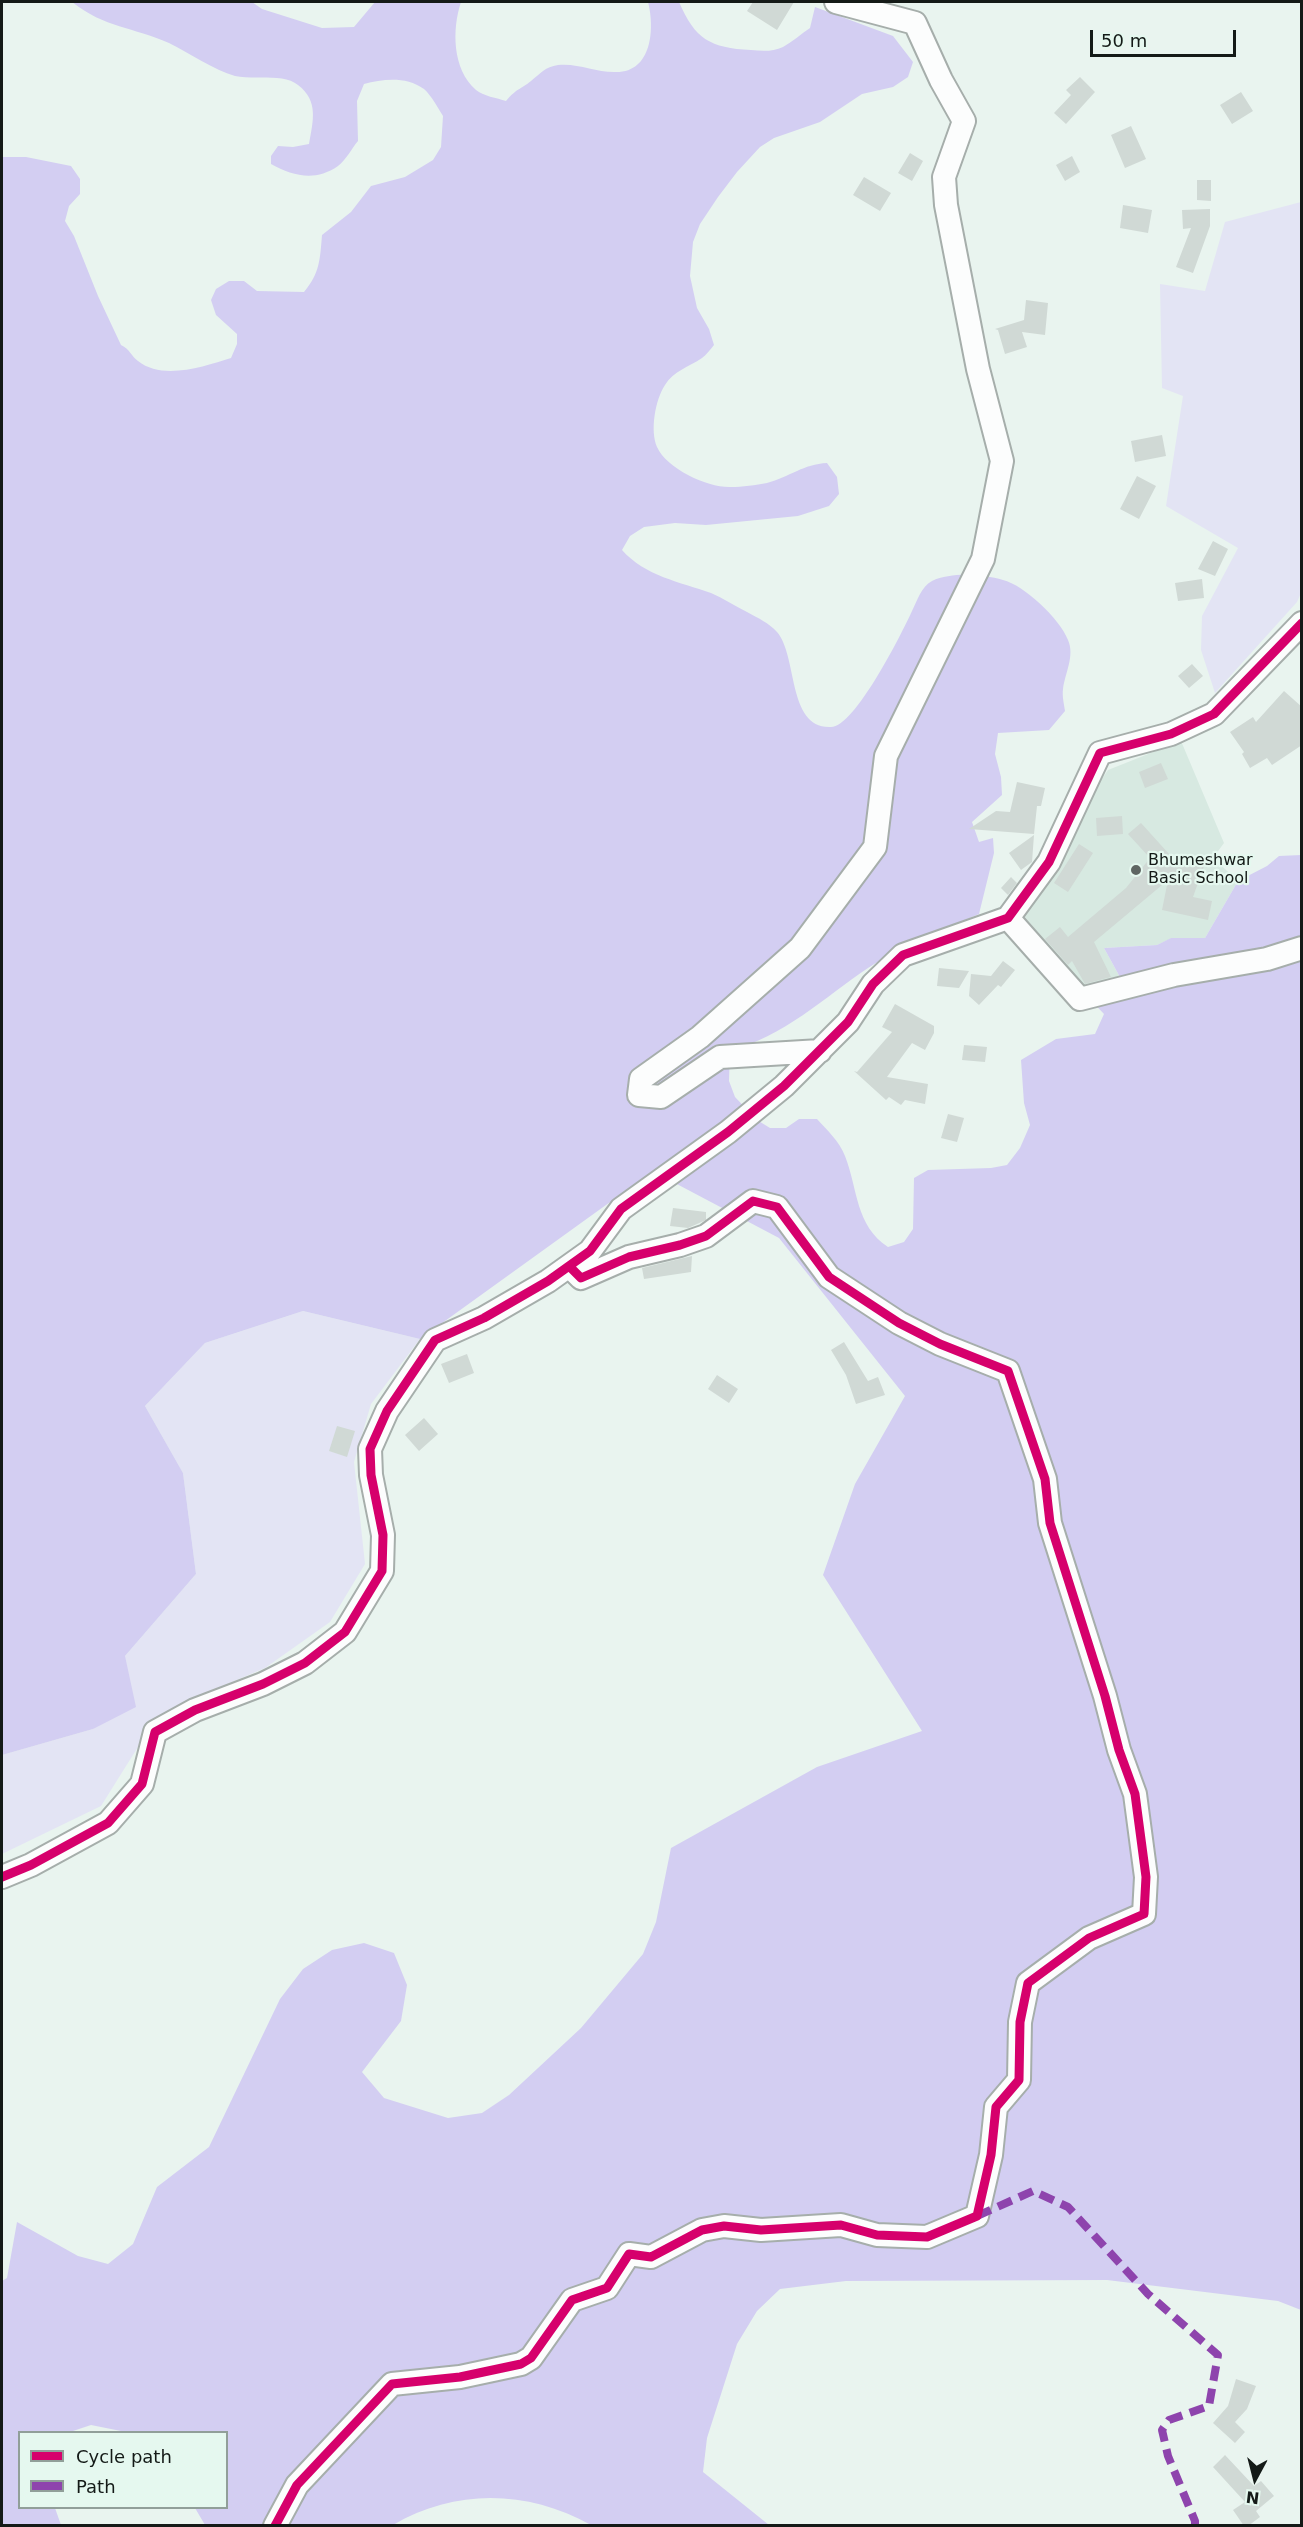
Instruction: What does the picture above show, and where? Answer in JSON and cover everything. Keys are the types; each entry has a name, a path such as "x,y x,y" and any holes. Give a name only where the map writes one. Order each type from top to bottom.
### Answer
{"street":[{"path":"820,1051 720,1057 661,1098 639,1095 641,1079 700,1038 800,948 875,847 886,756 983,559 1002,461 978,369 946,205 944,177 964,121 941,80 915,23 836,2"},
{"path":"2,1877 31,1865 108,1823 142,1784 155,1732 195,1710 263,1684 305,1663 345,1632 382,1571 383,1535 371,1475 370,1449 387,1411 435,1340 484,1318 548,1281 590,1251 621,1209 728,1132 784,1086 848,1022 873,984 903,955 1008,918 1049,862 1100,753 1171,734 1214,714 1302,623"},
{"path":"1008,918 1080,999 1174,975 1267,959 1302,948"},
{"path":"275,2526 297,2485 392,2384 459,2377 521,2364 531,2358 572,2300 607,2288 629,2254 651,2257 702,2230 724,2226 761,2230 841,2225 877,2235 927,2237 977,2216 991,2155 996,2107 1019,2080 1020,2022 1029,1983 1053,1962 1089,1938 1144,1914 1146,1877 1134,1794 1050,1523 1045,1479 1008,1371 940,1344 899,1323 829,1276 777,1207 753,1201 706,1236 680,1245 629,1257 581,1278 569,1266"}],"shaded area":[{"path":"72,2 252,2 262,9 322,28 354,27 375,2 461,2 455,36 462,71 476,90 506,101 550,67 573,65 614,72 627,71 636,66 648,48 651,25 648,2 679,2 691,25 714,44 763,51 783,47 810,28 815,7 893,36 913,62 908,77 893,87 862,94 820,122 774,138 760,147 718,197 700,224 693,242 690,276 697,308 709,329 714,345 702,358 668,380 661,391 655,416 655,440 662,455 679,470 700,481 735,487 754,485 767,483 804,468 827,463 837,477 839,494 829,506 798,516 706,525 675,523 644,527 630,536 622,550 631,559 652,572 716,595 767,623 784,643 795,689 807,716 817,724 831,727 841,723 865,696 922,590 932,581 940,578 977,575 1011,583 1031,596 1049,613 1068,640 1070,658 1063,692 1065,711 1049,730 998,733 995,754 1001,777 1002,795 972,822 979,842 993,838 994,853 979,914 894,952 785,1026 749,1044 730,1050 729,1081 735,1097 757,1120 770,1128 786,1128 799,1119 817,1119 833,1136 845,1156 863,1217 877,1238 888,1247 904,1242 913,1229 914,1178 928,1170 991,1168 1007,1165 1020,1148 1030,1125 1024,1103 1021,1060 1056,1039 1095,1034 1104,1014 1085,994 1121,979 1104,948 1157,945 1171,938 1205,938 1238,881 1267,866 1279,856 1301,855 1301,2310 1278,2301 1107,2280 846,2281 780,2289 757,2311 737,2344 707,2438 703,2472 769,2525 591,2525 567,2513 542,2505 492,2498 442,2504 393,2525 205,2525 196,2509 228,2509 228,2431 121,2431 91,2425 73,2431 18,2431 18,2509 55,2509 61,2525 2,2525 2,2281 7,2278 17,2222 78,2256 108,2264 133,2244 157,2187 209,2147 280,1999 303,1969 332,1950 364,1943 394,1953 407,1985 401,2021 362,2072 384,2098 448,2118 482,2113 509,2095 581,2028 643,1954 656,1922 671,1848 817,1767 922,1731 823,1575 855,1484 905,1396 779,1238 673,1182 649,1174 420,1339 303,1311 205,1343 145,1406 183,1473 196,1574 125,1656 136,1707 93,1729 2,1755 2,157 26,157 71,166 80,179 80,194 69,206 65,221 74,236 121,345 148,367 159,370 184,370 231,358 237,344 237,334 216,315 211,300 216,289 229,281 244,281 257,291 304,292 316,272 320,259 322,235 351,212 371,186 405,177 433,160 441,147 443,116 424,89 410,82 394,80 364,84 357,101 358,141 344,161 329,171 312,176 288,172 271,164 271,156 278,146 293,147 309,144 312,105 305,91 298,85 285,79 235,76 210,66 169,43 108,22 84,11"},
{"path":"1301,202 1301,593 1297,602 1215,693 1201,650 1202,616 1238,548 1166,506 1183,396 1162,388 1160,284 1205,291 1225,222"},
{"name":"Bhumeshwar Basic School","path":"1181,741 1224,843 1213,858 1238,881 1205,938 1172,938 1157,945 1104,948 1121,979 1085,994 1020,922 1072,823 1108,770"},
{"path":"303,1311 420,1339 371,1404 354,1462 365,1564 330,1622 265,1668 180,1704 153,1723 101,1806 2,1854 2,1755 93,1729 125,1656 196,1574 183,1473 145,1406 205,1343"}],"building":[{"path":"753,2 794,2 777,30 747,11"},
{"path":"1080,77 1095,92 1066,124 1054,113 1071,95 1066,90"},
{"path":"1241,92 1253,111 1232,124 1220,105"},
{"path":"1131,126 1146,159 1125,168 1111,135"},
{"path":"910,153 923,161 912,181 898,173"},
{"path":"1072,156 1080,172 1065,181 1056,165"},
{"path":"864,177 891,193 880,211 853,195"},
{"path":"1197,180 1211,180 1211,201 1197,200"},
{"path":"1123,205 1152,210 1148,233 1120,228"},
{"path":"1210,209 1210,226 1193,273 1176,267 1191,228 1183,229 1182,210"},
{"path":"1026,300 1048,303 1045,335 1022,332 1027,347 1005,354 998,330 995,329 1024,320"},
{"path":"1162,435 1166,456 1135,462 1131,441"},
{"path":"1137,476 1156,486 1139,519 1120,509"},
{"path":"1213,541 1228,549 1215,576 1198,569"},
{"path":"1202,579 1204,598 1178,601 1175,583"},
{"path":"1192,664 1203,676 1189,688 1178,676"},
{"path":"1284,691 1302,707 1302,745 1272,765 1267,758 1250,768 1242,754 1244,752 1230,732 1253,717 1256,722"},
{"path":"1161,763 1168,779 1145,788 1139,772"},
{"path":"1017,782 1045,788 1041,806 1037,806 1034,834 969,829 996,811 1010,812"},
{"path":"1122,816 1123,834 1097,836 1096,818"},
{"path":"1141,823 1169,854 1204,866 1193,897 1212,901 1208,920 1162,910 1168,880 1094,942 1111,977 1085,984 1072,961 1068,965 1045,939 1060,927 1068,937 1126,888 1150,858 1128,834"},
{"path":"1034,835 1032,862 1021,870 1009,853"},
{"path":"1079,844 1093,853 1068,892 1054,883"},
{"path":"1011,877 1017,883 1008,895 1001,888"},
{"path":"1003,961 1015,970 1001,987 998,985 979,1005 969,996 971,974 991,976"},
{"path":"939,968 969,971 959,988 937,986"},
{"path":"895,1004 934,1026 934,1033 925,1050 912,1043 887,1077 928,1084 925,1104 905,1100 901,1105 889,1097 886,1100 854,1071 857,1072 892,1032 882,1027"},
{"path":"964,1045 987,1047 985,1062 962,1060"},
{"path":"948,1114 964,1118 957,1142 941,1138"},
{"path":"673,1208 706,1212 706,1220 688,1228 670,1226"},
{"path":"692,1256 691,1272 644,1279 642,1268"},
{"path":"844,1342 868,1381 878,1377 885,1395 856,1404 846,1375 831,1350"},
{"path":"467,1354 474,1373 449,1383 441,1364"},
{"path":"717,1375 738,1389 729,1403 708,1389"},
{"path":"424,1418 438,1434 419,1451 405,1435"},
{"path":"337,1426 355,1431 347,1457 329,1451"},
{"path":"1236,2379 1256,2386 1247,2409 1235,2422 1245,2432 1235,2443 1213,2423 1228,2406"},
{"path":"1225,2455 1254,2486 1261,2481 1274,2496 1256,2511 1260,2517 1248,2526 1244,2526 1233,2510 1245,2502 1213,2467"}],"marked path":[{"path":"977,2216 1033,2191 1068,2207 1148,2294 1218,2355 1209,2406 1169,2420 1162,2430 1168,2456 1195,2526"}],"cycle path":[{"path":"2,1877 31,1865 108,1823 142,1784 155,1732 195,1710 263,1684 305,1663 345,1632 382,1571 383,1535 371,1475 370,1449 387,1411 435,1340 484,1318 548,1281 590,1251 621,1209 728,1132 784,1086 848,1022 873,984 903,955 1008,918 1049,862 1100,753 1171,734 1214,714 1302,623"},
{"path":"275,2526 297,2485 392,2384 460,2377 521,2364 531,2358 572,2300 607,2288 629,2254 651,2257 702,2230 724,2226 761,2230 841,2225 877,2235 927,2237 977,2216 991,2155 996,2107 1019,2080 1020,2022 1028,1983 1089,1938 1144,1914 1146,1877 1135,1794 1119,1750 1105,1696 1050,1523 1045,1479 1008,1371 940,1344 899,1323 829,1277 777,1207 753,1201 706,1236 680,1245 629,1257 581,1278 569,1266"}],"place":[{"name":"Bhumeshwar Basic School","path":"1136,870"}]}
